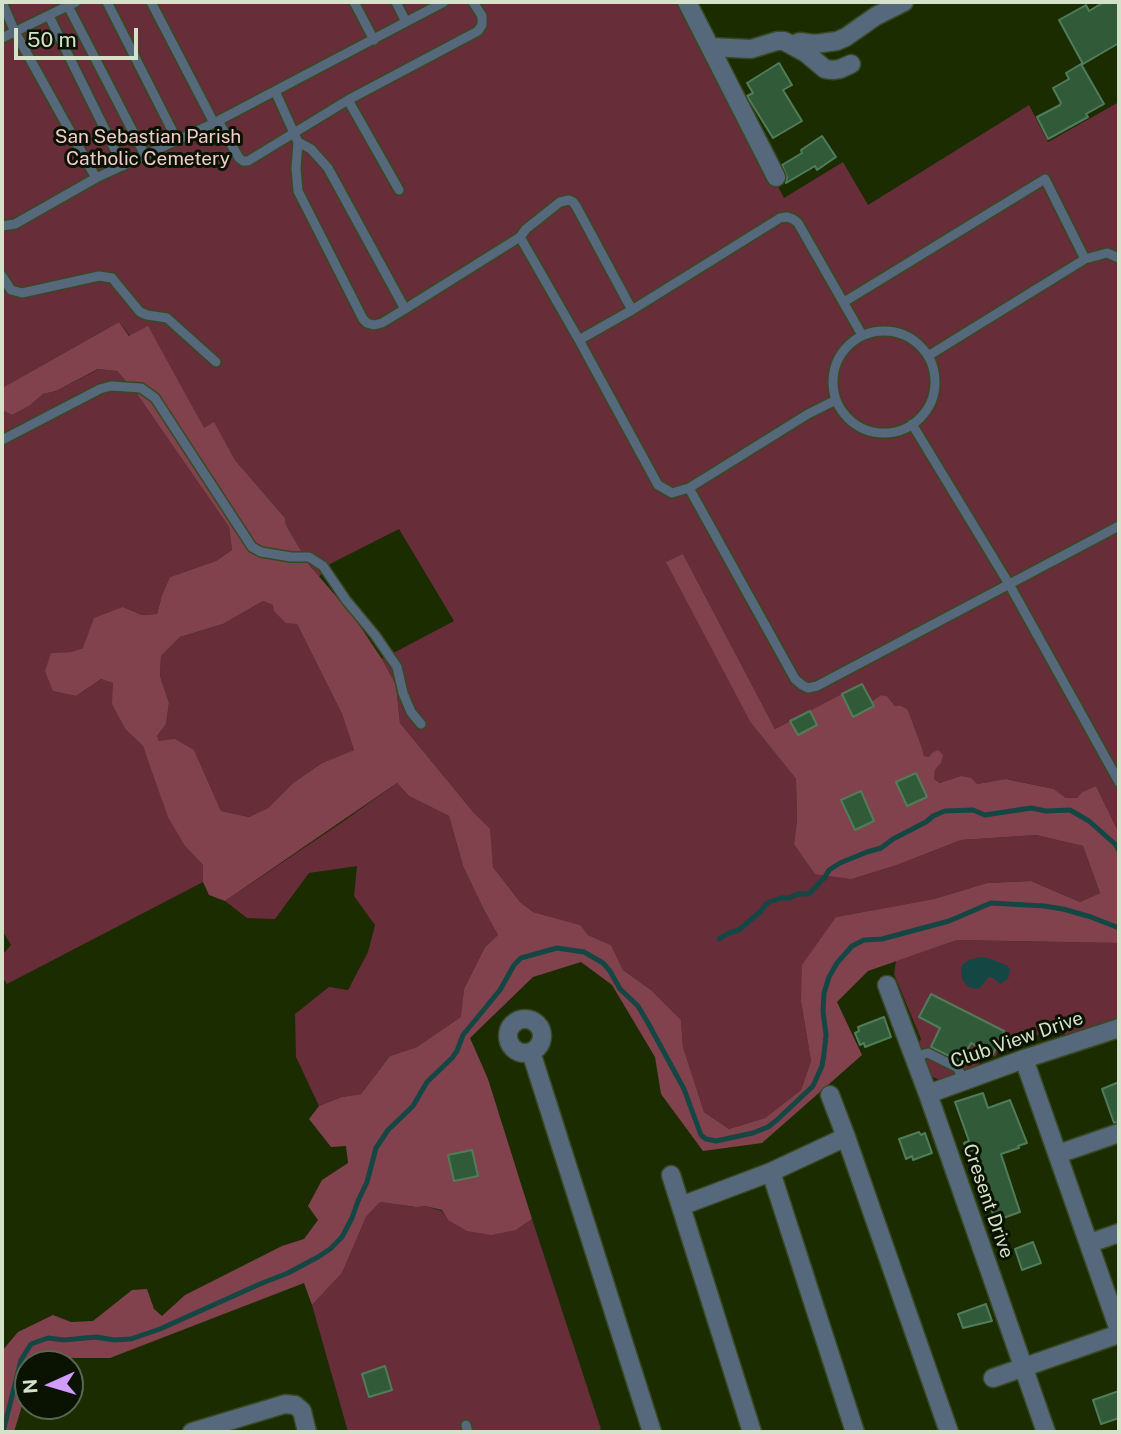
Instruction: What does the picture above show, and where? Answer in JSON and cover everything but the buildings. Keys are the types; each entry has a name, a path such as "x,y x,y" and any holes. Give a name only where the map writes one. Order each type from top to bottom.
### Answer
{"street":[{"path":"687,2 775,177"},
{"path":"793,44 837,41 904,2"},
{"path":"710,47 751,49 784,41 793,44 825,69 833,71 850,64"},
{"name":"Cresent Drive","path":"887,985 1046,1432"},
{"name":"Club View Drive","path":"928,1094 1119,1028"},
{"path":"531,1052 652,1432"},
{"path":"993,1378 1119,1332 1024,1059"},
{"path":"830,1095 949,1432"},
{"path":"1058,1154 1119,1133"},
{"path":"681,1206 771,1172 846,1137"},
{"path":"771,1172 855,1432"},
{"path":"671,1175 752,1432"},
{"path":"1090,1243 1119,1233"},
{"path":"192,1432 285,1404 295,1405 302,1411 307,1432"}],"lane":[{"path":"2,2 15,32 96,178"},
{"path":"107,2 177,140"},
{"path":"151,2 216,122 243,161 296,138 348,100 478,32 482,25 482,16 472,2"},
{"path":"354,2 374,40"},
{"path":"396,2 406,22"},
{"path":"2,226 15,224 96,178 216,122 439,3"},
{"path":"2,38 72,4 145,155"},
{"path":"49,16 123,166"},
{"path":"275,91 296,138 298,191 367,323 382,323 405,309 520,237 560,202 569,200 573,202 632,310"},
{"path":"348,100 399,190"},
{"path":"296,138 328,167 405,309"},
{"path":"844,302 1045,179 1085,259"},
{"path":"579,340 780,218 786,217 798,223 862,335"},
{"path":"520,237 658,485 672,494 689,488 808,414 836,400"},
{"path":"928,356 1085,259 1107,253 1119,258"},
{"path":"2,276 11,290 22,293 99,276 112,278 140,312 167,318 216,362"},
{"path":"877,331 899,333 919,344 928,356 935,386 931,401 924,414 899,431 869,431 855,424 836,400 834,369 840,355 862,335 877,331"},
{"path":"2,440 100,389 111,386 141,388 155,398 252,547 261,552 309,557 323,566 397,667 411,712 421,724"},
{"path":"912,424 1009,584 1119,782"},
{"path":"689,488 795,679 808,688 817,686 1119,526"},
{"path":"915,1059 928,1054 958,1068 963,1081"}],"green space":[{"name":"San Sebastian Parish Catholic Cemetery","path":"2,2 682,2 784,198 843,162 868,205 1029,105 1048,142 1119,102 1119,833 1096,786 1082,792 1077,798 1066,798 1054,789 1007,779 977,784 961,776 941,783 934,779 935,770 941,763 924,756 908,710 895,706 887,696 881,695 871,702 862,684 775,729 683,554 751,723 796,779 797,820 794,844 852,879 961,840 1036,835 1083,846 1100,893 1080,902 1031,881 987,883 934,899 836,917 801,1001 811,1061 801,1090 765,1118 729,1129 704,1112 683,1047 681,1020 651,990 623,970 611,945 588,935 579,925 533,912 520,902 493,867 489,829 400,723 396,685 382,659 454,621 399,529 330,564 319,577 286,525 285,518 235,460 214,423 204,429 119,322 2,388"},
{"path":"99,369 117,371 137,394 229,527 232,550 216,561 170,577 157,614 142,615 123,607 83,648 51,653 53,691 76,696 101,679 114,683 126,730 143,746 185,846 203,865 203,882 7,984 2,977 2,955 11,945 2,930 2,410 12,415 43,394 56,391"},
{"path":"263,601 273,605 297,624 342,714 354,750 322,763 293,783 268,808 249,817 221,811 194,750 159,741 157,736 166,724 169,703 160,676 161,656 180,637 223,624"},
{"path":"397,783 409,796 449,816 463,866 498,935 485,947 464,989 462,1017 417,1047 390,1056 361,1094 342,1097 319,1106 296,1057 295,1014 329,987 348,990 368,952 375,925 354,896 357,866 309,873 275,919 247,918 225,901"},
{"path":"957,940 1119,943 1119,1019 1067,1038 1061,1027 1000,1048 995,1057 985,1052 975,1070 945,1082 928,1075 918,1045 921,1039 894,974 896,961"},
{"path":"380,1202 425,1206 442,1211 448,1220 516,1230 532,1219 601,1429 596,1432 348,1432 312,1305 342,1273 366,1217"}],"shaded area":[{"path":"119,322 129,336 148,326 204,428 214,422 235,460 285,518 286,525 310,566 354,617 382,659 396,685 400,723 490,829 493,867 520,902 533,912 580,925 588,935 611,945 623,970 651,990 681,1020 683,1047 704,1112 729,1129 765,1118 801,1090 811,1061 801,1001 802,965 836,917 934,899 987,883 1031,881 1080,902 1100,893 1083,846 1036,835 961,840 852,879 815,874 794,844 797,820 796,779 751,723 666,562 683,554 775,729 842,694 854,717 873,706 871,702 881,695 887,696 895,706 908,710 924,756 929,757 938,750 943,755 935,770 934,779 940,783 961,776 971,778 977,784 1006,779 1054,789 1066,798 1077,798 1082,792 1096,786 1119,833 1119,943 957,940 868,971 837,1002 862,1055 762,1143 703,1151 661,1094 655,1057 612,985 581,962 533,977 470,1038 488,1079 532,1219 516,1230 491,1235 467,1231 448,1220 442,1210 380,1202 366,1217 342,1273 312,1305 304,1283 110,1358 84,1358 84,1350 14,1350 14,1420 18,1420 14,1432 2,1432 2,1351 18,1332 53,1315 71,1322 93,1321 132,1290 147,1289 154,1309 162,1316 185,1295 282,1246 304,1239 318,1220 308,1206 322,1180 348,1163 346,1146 331,1147 309,1119 319,1106 342,1097 361,1094 390,1056 417,1047 461,1017 464,989 485,947 498,935 463,866 449,816 409,796 397,783 225,901 209,895 203,882 203,865 185,846 168,817 143,746 126,730 112,704 113,683 101,679 76,696 53,691 45,671 51,653 83,648 94,618 123,607 142,615 157,614 170,577 216,561 232,550 229,527 137,394 117,371 98,369 56,391 43,394 12,415 2,410 2,388","holes":["263,601 273,605 274,611 286,623 297,624 342,714 354,750 322,763 293,783 268,808 249,817 221,811 194,750 175,739 159,741 157,736 166,724 169,703 160,676 161,656 180,637 223,624"]}],"water":[{"path":"981,957 1008,966 1008,979 1000,984 989,977 980,988 968,987 962,979 961,968 969,960"}],"waterway":[{"path":"719,939 739,930 767,903 798,894 809,894 829,870 840,863 881,848 945,811 973,810 985,815 1031,808 1046,811 1070,810 1089,821 1116,845 1119,851"},
{"path":"3,1432 21,1360 31,1344 48,1338 131,1339 288,1273 330,1249 342,1237 352,1218 367,1182 376,1148 388,1130 413,1106 427,1082 452,1058 463,1035 500,990 521,958 557,948 584,952 603,963 620,989 638,1006 648,1023 684,1089 701,1135 716,1141 768,1127 813,1086 824,1054 824,993 837,963 852,946 864,940 882,939 949,921 991,903 1063,909 1119,928"}]}
